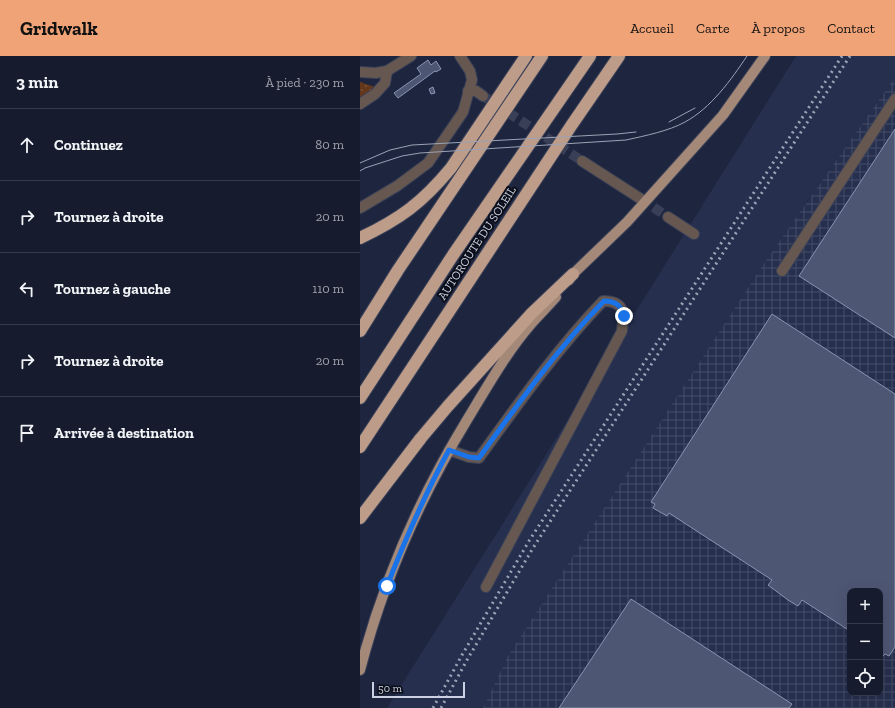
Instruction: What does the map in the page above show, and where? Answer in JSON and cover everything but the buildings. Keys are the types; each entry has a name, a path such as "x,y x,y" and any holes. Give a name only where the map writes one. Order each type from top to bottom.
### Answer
{"highway":[{"path":"360,238 402,216 419,203 437,185 451,168 526,56"},
{"path":"360,331 398,270 542,56"},
{"name":"AUTOROUTE DU SOLEIL","path":"360,398 453,255 590,56"},
{"name":"AUTOROUTE DU SOLEIL","path":"360,451 363,443 566,133 619,56"},
{"path":"360,518 421,438 444,411 532,313 573,274"}],"main road":[{"path":"360,670 365,650 387,586 404,544 436,473 488,384 531,324 558,296 573,274 627,222 723,115 765,56"}],"street":[{"path":"360,72 376,73 387,70 411,56"},
{"path":"360,208 397,186 428,163 463,112 472,80 470,71 460,56"},
{"path":"360,104 375,94 385,83 387,70"},
{"path":"468,91 476,91 483,96"},
{"path":"782,271 895,99"},
{"path":"582,161 641,199"},
{"path":"668,217 694,234"},
{"path":"449,450 469,457 479,458 533,384 586,319 604,301 613,301 622,308 624,316 622,331 486,587"}],"shaded area":[{"path":"796,56 895,56 895,77 762,266 507,657 483,708 387,708"},
{"path":"895,77 895,708 483,708 507,657 762,266"},
{"path":"360,82 384,90 360,109"}],"tunnel":[{"path":"483,96 582,161"},
{"path":"641,199 668,217"}],"tram line":[{"path":"360,171 402,156 420,153 626,140 664,131 685,122 712,101 720,93 747,56"},
{"path":"669,122 695,108"},
{"path":"360,163 390,150 412,145 636,132"}],"railway":[{"path":"433,708 462,655 529,541 842,56"},
{"path":"441,708 467,660 533,548 850,56"}],"route":[{"path":"387,586 409,530 436,473 449,450 469,457 479,458 533,384 586,319 604,301 613,301 622,308 624,316"}]}
